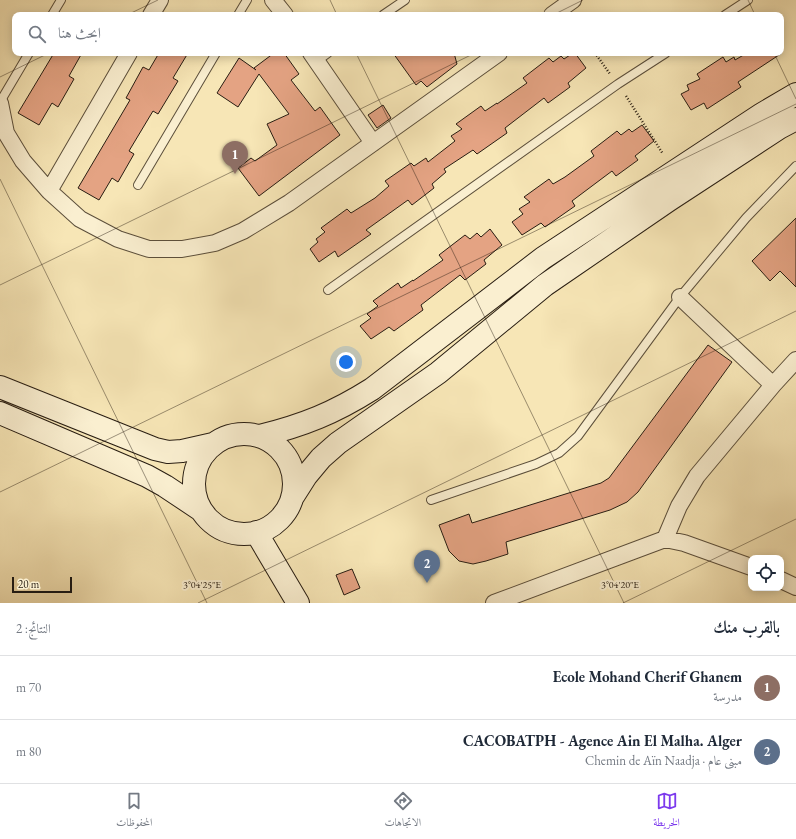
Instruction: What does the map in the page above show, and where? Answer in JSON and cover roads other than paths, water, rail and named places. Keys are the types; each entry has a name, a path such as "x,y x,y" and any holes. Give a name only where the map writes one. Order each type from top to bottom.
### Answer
{"main road":[{"path":"260,436 287,430 314,420 344,406 372,389 543,258 762,114 796,94"},
{"path":"0,413 147,476 201,510 211,522 224,530 240,534 256,532 268,527 278,520 287,510 292,498 306,476 321,458 338,443 438,373 545,284 668,200 779,128 796,119"},
{"path":"0,387 155,449 168,452 182,451 213,444 228,436 244,434 260,436 274,443 284,454 291,468 294,482 292,498"},
{"path":"201,510 195,492 195,475 201,458 213,444"},
{"path":"256,532 298,603"}],"street":[{"path":"153,12 160,0"},
{"path":"275,0 283,12"},
{"path":"556,12 573,0"},
{"path":"49,191 127,56"},
{"path":"319,56 373,142"},
{"path":"0,103 6,133 23,162 49,191 80,219 118,239 149,249 182,249 215,243 243,231 289,203 495,56"},
{"path":"680,297 773,385"},
{"path":"665,540 679,506 697,476 773,385 796,360"},
{"path":"494,603 665,540 684,543 748,566"},
{"path":"784,581 796,587"}],"lane":[{"path":"54,12 61,0"},
{"path":"240,12 247,0"},
{"path":"387,12 405,0"},
{"path":"730,12 748,0"},
{"path":"0,103 27,56"},
{"path":"138,184 214,56"},
{"path":"328,290 618,84 661,56"},
{"path":"431,500 536,464 559,453 578,436 680,297 746,218 796,166"}],"place":[{"name":"Ecole Mohand Cherif Ghanem","path":"235,174"},
{"name":"CACOBATPH - Agence Ain El Malha. Alger","path":"427,583"}]}
